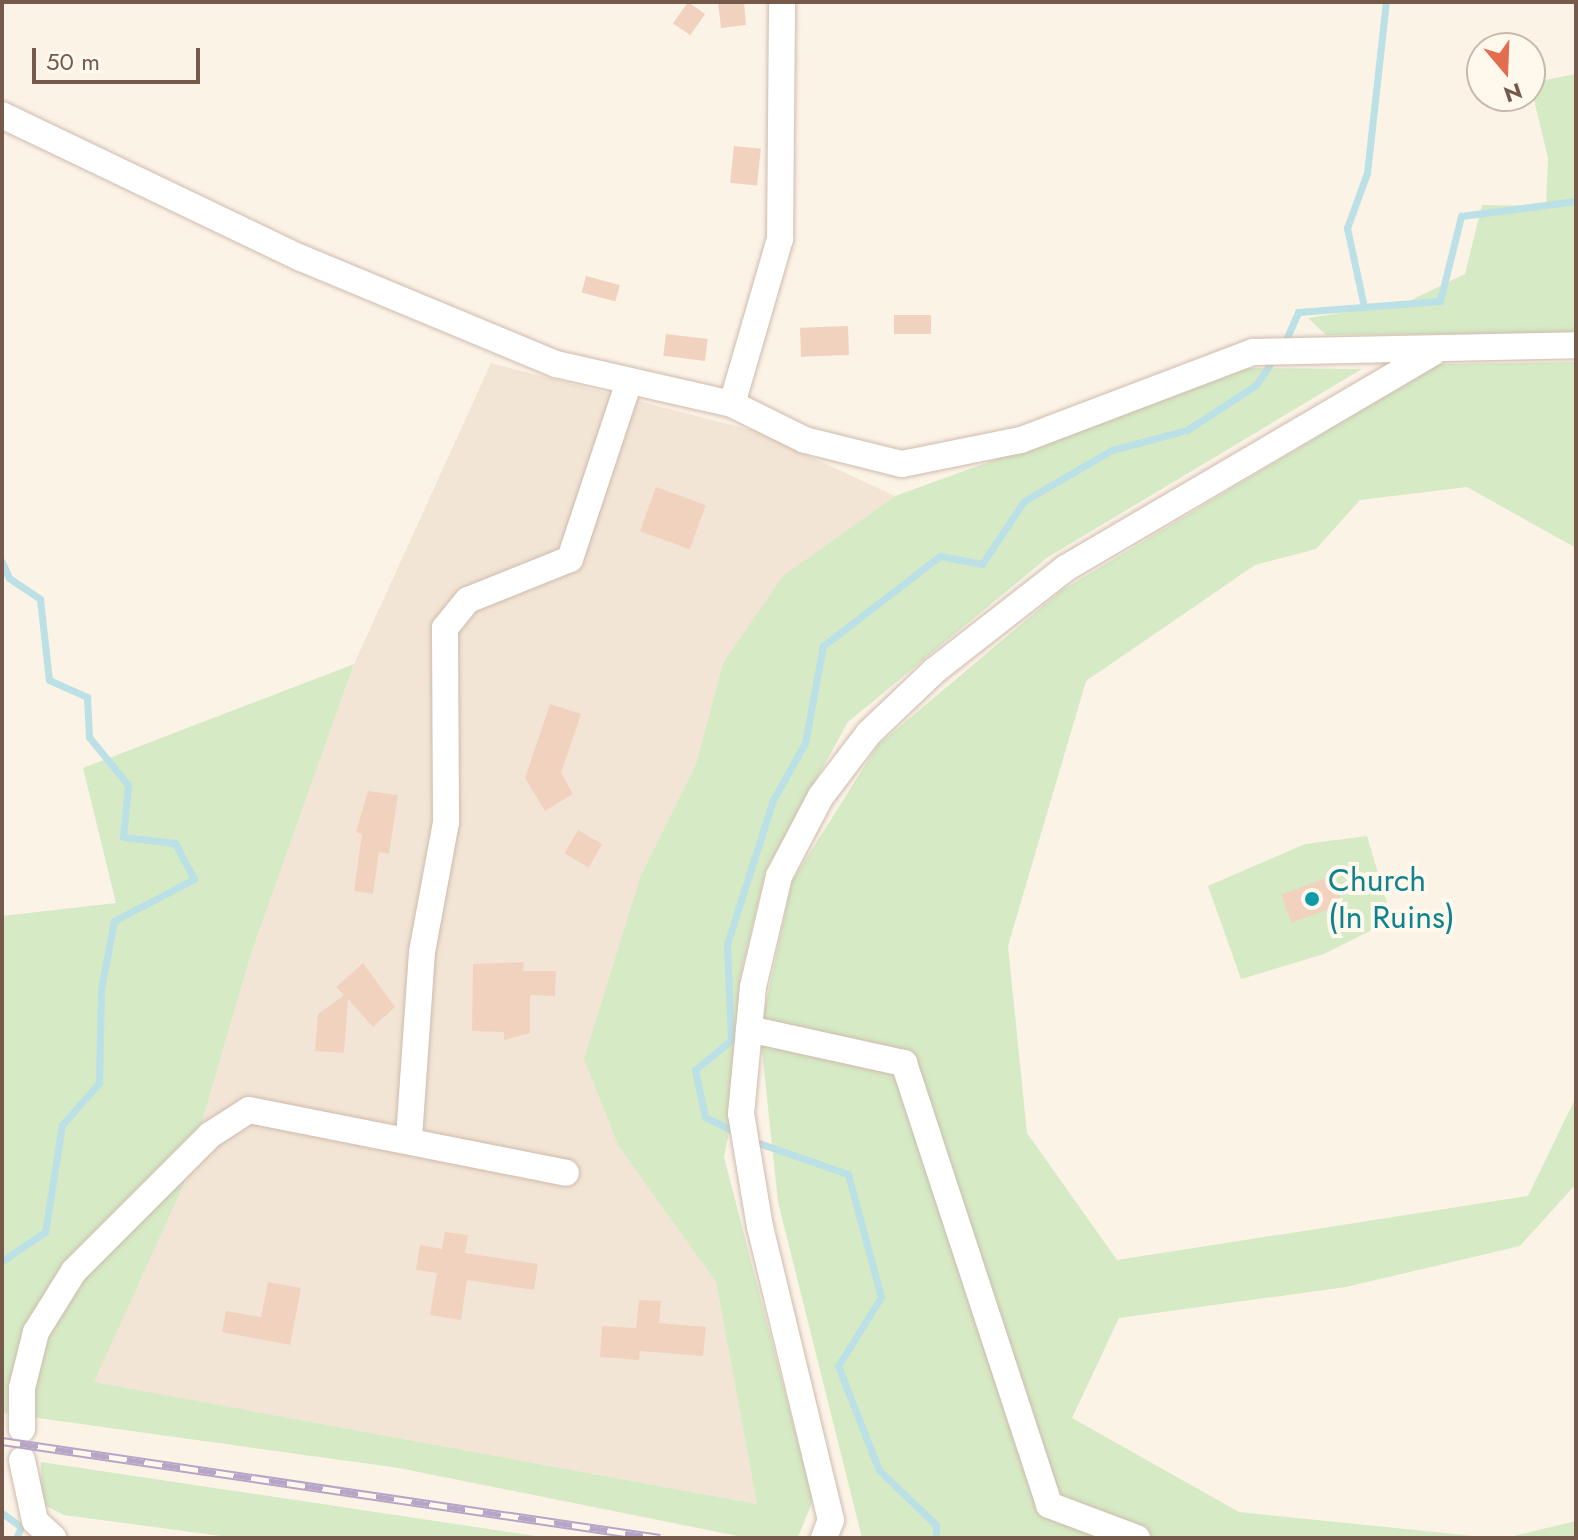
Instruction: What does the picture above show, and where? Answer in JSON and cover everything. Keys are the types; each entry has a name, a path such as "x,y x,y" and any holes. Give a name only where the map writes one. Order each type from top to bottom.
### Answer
{"street":[{"path":"732,404 780,239 782,2"},
{"path":"2,115 301,258 556,364 628,385 732,404 805,440 902,464 1021,440 1253,352 1332,347 1433,353 1576,345"},
{"path":"824,1538 831,1520 747,1162 741,1114 749,1029 779,876 821,796 869,733 1066,568 1433,353"},
{"path":"409,1138 422,952 446,822 445,628 468,600 570,559 628,385"},
{"path":"749,1029 904,1063 1049,1505 1137,1538"},
{"path":"22,1429 22,1388 36,1332 74,1271 210,1135 249,1110 409,1138 566,1173"},
{"path":"22,1460 35,1521 53,1538"}],"shaded area":[{"path":"491,363 755,431 895,496 784,576 723,663 696,764 641,875 619,1147 716,1282 757,1504 93,1382 184,1184 251,954 354,664"}],"green space":[{"path":"1576,74 1576,333 1326,335 1308,318 1405,303 1465,274 1482,205 1546,206 1548,158 1537,112 1546,112 1546,80"},
{"path":"1576,362 1576,548 1467,487 1360,500 1316,549 1255,565 1086,681 1008,946 1027,1133 1117,1260 1528,1196 1576,1097 1576,1184 1520,1246 1346,1287 1119,1318 1072,1418 1239,1512 1493,1538 862,1538 778,1202 760,1032 792,881 878,745 1062,590 1439,364"},
{"path":"1248,368 1362,369 1048,557 848,722 766,870 740,978 749,1029 724,1157 813,1500 798,1537 743,1537 399,1468 2,1413 2,916 116,903 83,768 354,664 251,954 184,1184 94,1382 757,1504 716,1282 619,1147 584,1059 641,875 696,764 723,663 783,576 895,496"},
{"path":"1367,836 1392,920 1324,954 1241,979 1208,886 1305,844"},
{"path":"41,1462 549,1538 236,1538 64,1515 40,1503"},
{"path":"1576,1521 1576,1538 1505,1538"}],"building":[{"path":"688,2 705,14 690,35 673,23"},
{"path":"718,2 744,2 746,25 721,28"},
{"path":"734,146 761,149 757,186 730,183"},
{"path":"586,276 620,285 615,301 582,292"},
{"path":"894,315 931,315 931,334 894,334"},
{"path":"848,326 849,355 801,357 800,328"},
{"path":"666,334 708,339 705,361 663,356"},
{"path":"656,487 706,505 690,549 640,531"},
{"path":"550,704 581,714 561,773 573,794 545,811 525,778"},
{"path":"368,791 398,795 389,854 379,852 373,894 354,891 362,834 356,832"},
{"path":"578,830 602,844 589,867 564,853"},
{"name":"Church (In Ruins)","path":"1332,876 1342,904 1292,923 1281,894"},
{"path":"524,962 523,971 556,971 555,996 530,995 530,1033 504,1040 504,1032 472,1031 473,964"},
{"path":"363,963 395,1007 373,1027 348,999 344,1053 315,1051 318,1014 344,995 336,987"},
{"path":"445,1232 468,1235 465,1253 538,1264 534,1290 467,1280 461,1320 430,1315 437,1273 416,1270 420,1245 442,1249"},
{"path":"268,1282 301,1288 290,1345 222,1332 226,1311 261,1317"},
{"path":"639,1300 661,1301 659,1323 706,1327 703,1356 640,1351 639,1360 600,1357 602,1326 636,1328"}],"waterway":[{"path":"1363,302 1347,228 1367,173 1386,2"},
{"path":"1284,344 1298,312 1440,301 1461,216 1576,201"},
{"path":"738,1133 705,1117 695,1070 731,1040 727,944 773,800 805,743 823,646 940,556 982,564 1024,501 1112,450 1187,430 1256,385 1275,357"},
{"path":"2,562 9,578 40,599 49,680 87,697 89,737 128,785 123,837 175,843 194,879 114,921 101,989 99,1083 62,1125 45,1232 2,1261"},
{"path":"753,1141 848,1174 881,1297 838,1366 879,1470 936,1525 936,1538"},
{"path":"2,1513 21,1527 16,1538"}],"railway":[{"path":"2,1441 660,1538"}],"place":[{"name":"Church (In Ruins)","path":"1312,899"}]}
